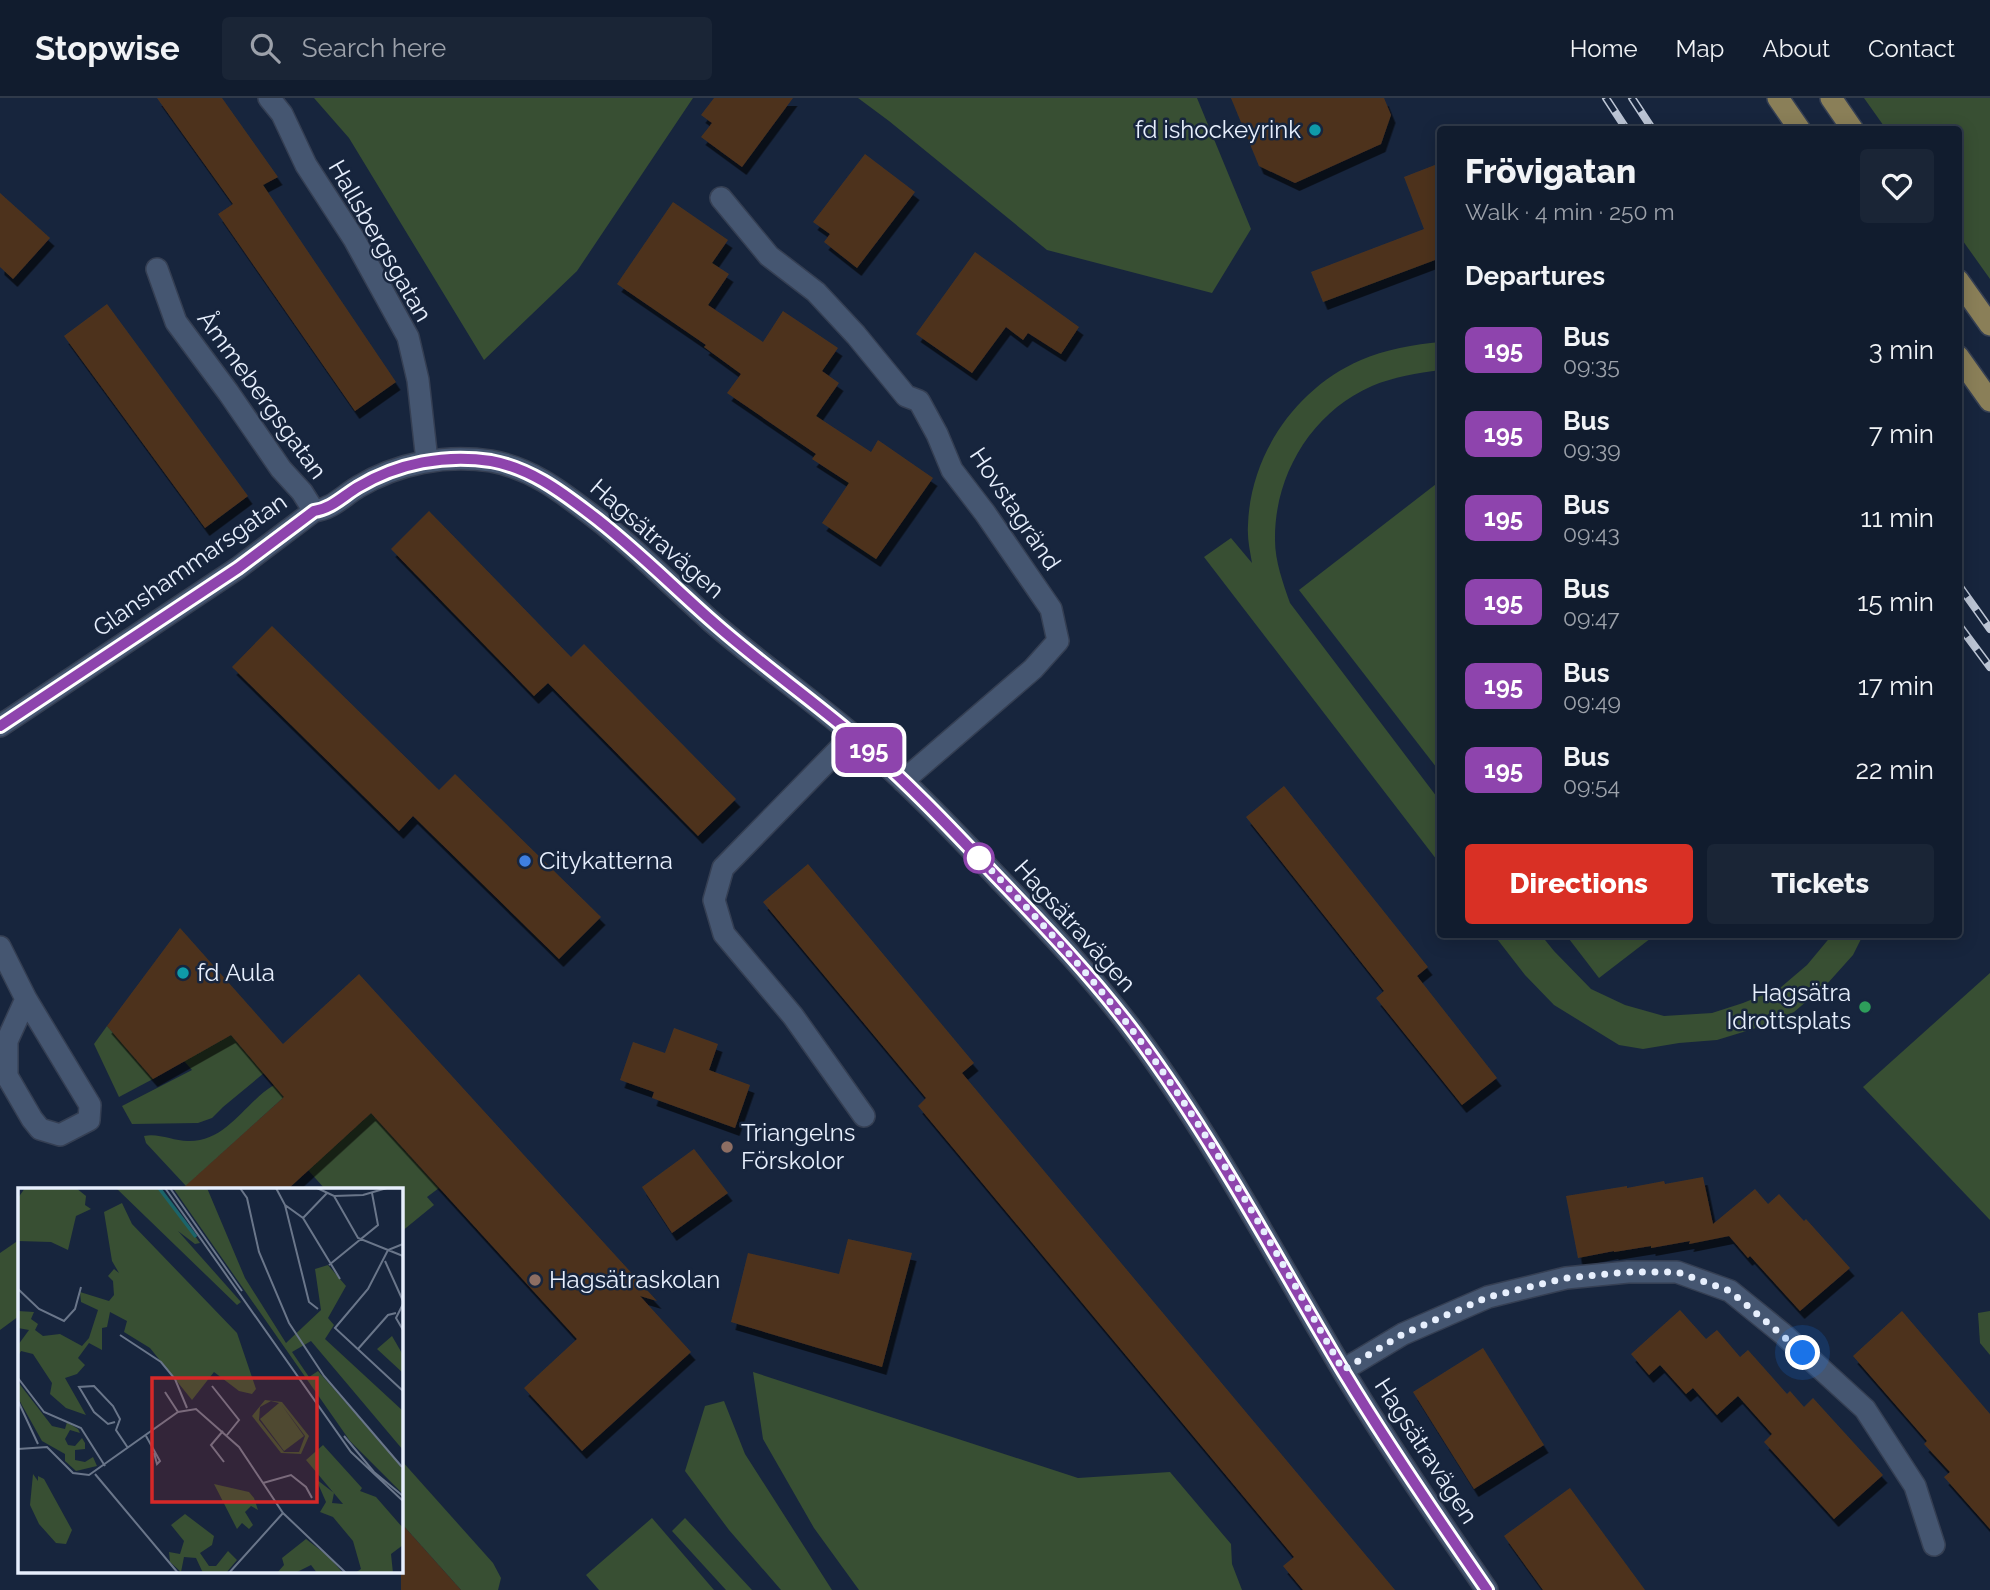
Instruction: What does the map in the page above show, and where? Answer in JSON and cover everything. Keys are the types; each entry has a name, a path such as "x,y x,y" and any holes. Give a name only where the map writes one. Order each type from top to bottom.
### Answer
{"main road":[{"path":"1778,98 1797,126"},
{"path":"1831,98 1850,126"},
{"path":"1962,286 1990,325"},
{"path":"1962,362 1990,401"}],"street":[{"name":"Hallsbergsgatan","path":"269,98 282,114 306,165 354,239 408,337 418,380 427,460"},
{"name":"Hovstagränd","path":"721,198 769,256 816,292 856,335 905,396 919,401 953,470 1051,609 1058,641 1033,669 903,781"},
{"name":"Åmmebergsgatan","path":"156,269 176,322 314,511"},
{"name":"Glanshammarsgatan","path":"0,726 238,568 314,511 325,510 360,486 391,471 427,460 460,459"},
{"name":"Hagsätravägen","path":"460,459 492,461 527,471 554,486 618,534 713,623 853,735 923,799 1048,930 1136,1035 1211,1143 1393,1452 1487,1590"},
{"path":"853,735 723,868 714,901 723,934 793,1016 864,1116"},
{"path":"0,947 26,999 90,1105 89,1120 60,1135 40,1129 7,1076 7,1041 26,999"},
{"path":"1343,1370 1403,1334 1488,1297 1566,1278 1628,1272 1677,1272 1730,1291 1783,1334 1865,1409 1914,1486 1934,1545"}],"green space":[{"path":"314,98 693,98 577,271 484,360 349,138"},
{"path":"858,98 1197,98 1251,229 1212,293 1047,250"},
{"path":"1864,98 1990,98 1990,279 1962,240 1962,126 1884,126"},
{"path":"1437,342 1437,370 1397,378 1372,386 1351,397 1331,412 1301,448 1281,492 1276,516 1275,548 1290,603 1437,797 1437,860 1204,557 1231,538 1252,563 1248,525 1257,474 1267,449 1297,406 1338,372 1361,360"},
{"path":"1437,483 1437,768 1299,590"},
{"path":"1496,938 1543,938 1591,989 1625,1005 1664,1016 1712,1013 1780,988 1807,965 1830,938 1862,938 1853,955 1827,984 1794,1012 1717,1040 1643,1049 1619,1045 1554,1005 1525,975"},
{"path":"1568,938 1651,938 1599,978"},
{"path":"1990,973 1990,1220 1863,1087"},
{"path":"107,1026 153,1079 119,1097 94,1044"},
{"path":"231,1035 264,1073 212,1118 198,1123 132,1124 122,1106 192,1070 184,1061"},
{"path":"274,1085 284,1097 186,1186 146,1143 144,1136 188,1141 202,1140 214,1135"},
{"path":"371,1113 439,1188 427,1197 434,1205 402,1231 402,1188 324,1188 308,1170"},
{"path":"18,1241 18,1317 0,1330 0,1253"},
{"path":"1990,1311 1990,1355 1980,1343 1978,1313"},
{"path":"753,1372 1078,1478 1170,1472 1231,1544 1232,1564 1242,1590 859,1590 814,1528 763,1439"},
{"path":"724,1401 745,1454 832,1590 781,1590 729,1530 685,1471 705,1406"},
{"path":"402,1461 493,1563 501,1578 498,1590 461,1590 402,1524"},
{"path":"652,1518 714,1590 599,1590 586,1575"},
{"path":"685,1518 752,1590 726,1590 672,1531"}],"building":[{"path":"157,98 222,98 278,177 263,185 396,382 355,411 218,214 233,204"},
{"path":"714,98 793,98 742,167 701,137 712,123 701,115"},
{"name":"fd ishockeyrink","path":"1231,98 1384,98 1391,115 1381,144 1295,183 1259,166"},
{"path":"865,154 915,192 857,268 824,242 830,234 813,222"},
{"path":"1437,164 1437,265 1435,260 1323,302 1311,272 1424,229 1404,177"},
{"path":"0,193 50,238 13,279 0,267"},
{"path":"673,202 728,240 712,263 729,274 708,305 763,342 783,311 838,348 822,371 839,383 816,416 871,452 878,440 933,478 876,559 822,523 849,483 812,459 816,454 727,393 741,374 704,347 706,345 617,284"},
{"path":"975,252 1079,327 1061,354 1028,333 1023,340 1006,327 972,373 916,334"},
{"path":"107,304 248,496 205,528 64,336"},
{"path":"429,511 571,657 584,644 736,799 698,836 548,683 534,696 391,549"},
{"path":"272,626 439,790 455,774 601,917 559,959 413,816 399,831 232,667"},
{"path":"1284,786 1428,967 1417,976 1497,1078 1462,1105 1376,998 1384,991 1246,817"},
{"path":"808,864 974,1063 962,1073 1395,1590 1303,1590 1283,1566 1294,1557 918,1106 926,1098 763,902"},
{"name":"Hagsätraskolan","path":"180,928 283,1044 359,974 657,1301 640,1296 691,1352 582,1451 524,1388 577,1339 371,1113 289,1188 183,1188 284,1097 231,1035 153,1079 107,1026"},
{"path":"674,1028 718,1044 709,1070 750,1085 735,1128 652,1098 654,1092 620,1080 633,1042 665,1053"},
{"path":"694,1149 728,1193 672,1233 642,1187"},
{"path":"1703,1177 1713,1224 1755,1189 1768,1204 1779,1194 1804,1221 1806,1219 1850,1268 1800,1311 1729,1236 1689,1244 1690,1241 1578,1258 1566,1196"},
{"path":"848,1239 912,1253 882,1367 731,1322 748,1253 839,1274"},
{"path":"1680,1310 1706,1339 1717,1330 1740,1357 1748,1350 1787,1394 1790,1391 1804,1407 1813,1398 1883,1475 1834,1519 1764,1442 1772,1434 1738,1396 1717,1415 1693,1388 1686,1394 1660,1365 1649,1375 1631,1354"},
{"path":"1902,1311 1990,1414 1990,1529 1944,1477 1950,1472 1924,1444 1927,1441 1853,1356"},
{"path":"1483,1348 1544,1445 1474,1489 1413,1392"},
{"path":"1570,1488 1645,1590 1543,1590 1504,1536"},
{"path":"402,1524 461,1590 401,1590 402,1572"}],"railway":[{"path":"1606,98 1624,126"},
{"path":"1632,98 1650,126"},
{"path":"1962,590 1990,629"},
{"path":"1962,629 1990,667"}],"bus line":[{"name":"195","path":"0,726 238,568 314,511 325,510 360,486 391,471 427,460 492,461 527,471 554,486 618,534 713,623 853,735 923,799 1048,930 1094,983 1136,1035 1211,1143 1393,1452 1487,1590"}],"place":[{"name":"fd ishockeyrink","path":"1315,130"},
{"name":"Citykatterna","path":"525,861"},
{"name":"fd Aula","path":"183,973"},
{"name":"Hagsätra Idrottsplats","path":"1865,1007"},
{"name":"Triangelns Förskolor","path":"727,1147"},
{"name":"Hagsätraskolan","path":"535,1280"}],"route":[{"path":"979,858 977,855 1048,930 1136,1035 1211,1143 1343,1370 1403,1334 1488,1297 1566,1278 1628,1272 1677,1272 1730,1291 1803,1353"}]}
